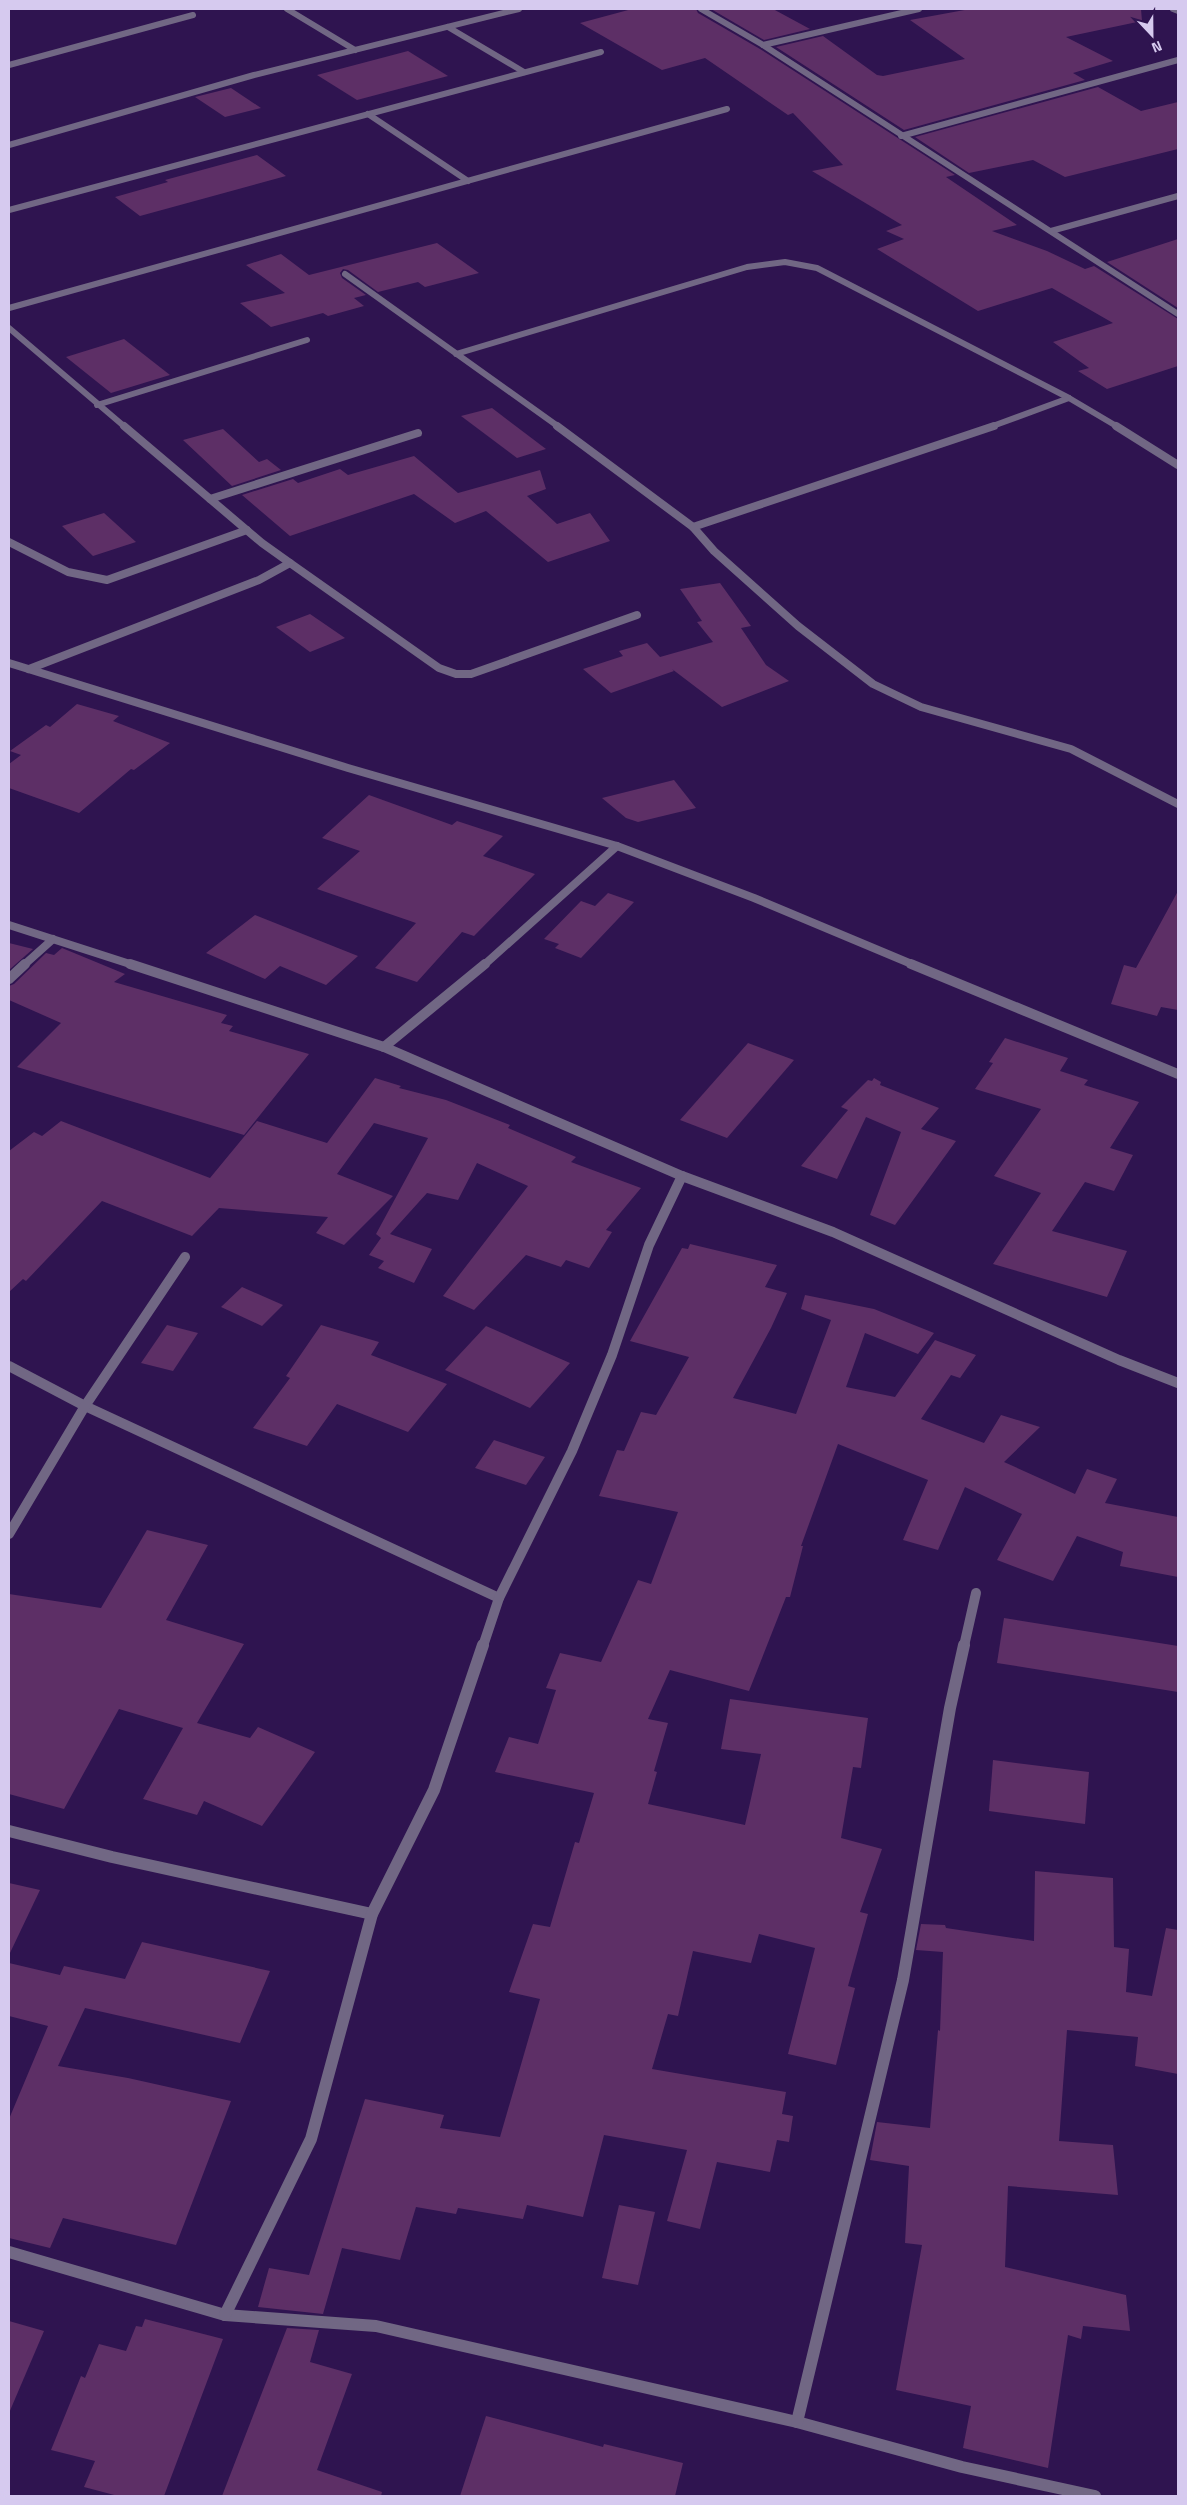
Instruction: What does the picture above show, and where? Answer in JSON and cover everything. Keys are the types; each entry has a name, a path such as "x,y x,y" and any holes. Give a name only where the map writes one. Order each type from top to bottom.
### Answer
{"street":[{"path":"287,9 355,50"},
{"path":"9,145 254,75 519,9"},
{"path":"701,9 763,45 1178,314"},
{"path":"763,45 919,9"},
{"path":"1173,9 1178,11"},
{"path":"9,65 194,15"},
{"path":"448,27 524,72"},
{"path":"9,210 601,52"},
{"path":"901,136 1178,60"},
{"path":"9,308 727,109"},
{"path":"368,114 468,181"},
{"path":"1051,231 1178,196"},
{"path":"456,354 747,267 785,262 817,268 1069,398 1167,456 1178,465"},
{"path":"344,274 624,474 693,527 714,551 798,626 873,684 922,707 1072,749 1178,804"},
{"path":"9,328 247,530 290,563 439,668 456,674 471,674 637,615"},
{"path":"98,405 307,340"},
{"path":"693,527 971,434 1069,398"},
{"path":"210,499 418,433"},
{"path":"9,542 73,575 90,580 107,580 247,530"},
{"path":"29,669 260,580 290,563"},
{"path":"9,663 348,768 617,846 754,898 1060,1027 1178,1074"},
{"path":"384,1048 480,969 617,846"},
{"path":"9,925 384,1048 682,1176 833,1232 1119,1360 1178,1383"},
{"path":"9,979 53,938"},
{"path":"225,2315 311,2139 372,1914 434,1790 499,1598 572,1451 612,1354 649,1245 682,1176"},
{"path":"9,1534 86,1406 185,1256"},
{"path":"9,1366 86,1406 499,1598"},
{"path":"797,2422 903,1980 950,1708 976,1593"},
{"path":"9,1831 112,1858 372,1914"},
{"path":"9,2252 225,2315 376,2326 797,2422 962,2466 1095,2496"}],"building":[{"path":"632,9 696,9 698,13 760,49 955,175 946,177 1017,225 992,231 1047,251 1085,269 1094,266 1178,319 1178,366 1107,389 1078,371 1089,368 1053,342 1113,323 1052,288 978,311 877,249 904,239 886,231 902,225 812,171 843,165 793,113 788,115 705,58 662,70 580,23"},
{"path":"711,9 773,9 810,29 764,40"},
{"path":"970,9 1141,9 1142,21 1066,37 1113,61 1073,73 1085,80 904,130 776,47 823,36 877,75 883,76 965,59 910,20"},
{"path":"408,51 448,76 357,100 317,75"},
{"path":"1098,87 1141,111 1178,102 1178,149 1065,177 1033,160 969,173 915,137"},
{"path":"231,88 261,108 225,117 195,97"},
{"path":"257,155 286,176 140,216 115,197 168,182 165,180"},
{"path":"1178,239 1178,308 1107,262"},
{"path":"437,243 479,273 425,287 418,282 378,292 348,270 343,269 340,273 342,278 366,295 354,298 364,306 328,316 323,313 271,327 240,303 285,293 246,265 281,254 309,275"},
{"path":"124,339 170,375 111,393 66,357"},
{"path":"492,408 546,449 517,458 461,416"},
{"path":"223,429 259,462 267,459 281,470 232,486 183,440"},
{"path":"414,456 458,493 540,470 546,489 527,496 557,524 590,513 610,541 548,562 486,511 455,523 414,494 290,536 242,495 293,479 298,483 340,469 348,475"},
{"path":"104,513 136,542 93,556 62,526"},
{"path":"720,583 751,626 741,628 766,665 789,681 722,707 672,669 674,671 611,693 583,669 623,656 619,651 647,643 660,657 713,642 697,622 702,621 680,589"},
{"path":"310,614 345,638 310,652 276,627"},
{"path":"77,704 119,716 113,721 170,743 134,770 131,769 79,813 9,788 9,764 21,755 10,751 46,725 50,727"},
{"path":"674,780 696,808 638,822 626,818 602,798"},
{"path":"369,795 452,825 457,821 503,836 483,856 535,874 474,936 462,932 417,982 375,968 416,923 317,889 360,851 322,838"},
{"path":"1178,891 1178,1010 1161,1007 1157,1016 1111,1004 1124,965 1136,968"},
{"path":"608,893 634,902 581,958 555,948 559,944 544,939 581,901 595,906"},
{"path":"255,915 358,956 326,985 280,966 265,979 206,953"},
{"path":"9,943 33,949 9,970"},
{"path":"62,948 125,974 114,982 227,1015 221,1023 233,1026 229,1031 309,1054 244,1135 17,1067 61,1023 9,1000 9,986 14,984 46,953 54,955"},
{"path":"1005,1038 1068,1058 1060,1071 1088,1080 1084,1085 1139,1102 1110,1148 1133,1155 1114,1191 1085,1182 1052,1231 1127,1251 1107,1297 993,1264 1041,1193 994,1176 1041,1109 975,1089 993,1063 989,1062"},
{"path":"748,1043 794,1060 727,1138 680,1120"},
{"path":"375,1078 401,1086 399,1088 446,1100 510,1125 508,1128 576,1157 571,1162 641,1188 606,1230 612,1232 589,1268 566,1260 561,1267 526,1255 474,1310 443,1296 528,1186 477,1163 458,1200 427,1193 390,1234 432,1249 414,1283 378,1268 384,1261 369,1255 381,1238 376,1234 428,1138 374,1123 337,1174 393,1196 344,1245 316,1233 328,1217 219,1208 192,1236 102,1201 26,1281 23,1279 9,1292 9,1151 34,1132 42,1136 61,1121 210,1178 257,1121 327,1143"},
{"path":"874,1078 881,1082 880,1085 939,1108 921,1129 956,1141 895,1225 870,1215 901,1132 866,1117 837,1179 801,1166 848,1110 841,1107 868,1080 872,1081"},
{"path":"690,1244 777,1265 765,1287 787,1293 771,1328 733,1398 796,1414 831,1320 801,1309 805,1295 874,1309 934,1333 918,1354 865,1333 846,1387 895,1397 935,1340 976,1355 960,1378 951,1375 921,1419 984,1443 1001,1415 1040,1427 1004,1462 1075,1494 1087,1469 1117,1479 1105,1503 1178,1517 1178,1577 1120,1566 1123,1552 1077,1536 1053,1581 997,1560 1022,1514 965,1487 938,1550 903,1540 928,1480 838,1444 801,1546 803,1546 790,1597 786,1597 749,1691 670,1670 648,1719 668,1723 654,1771 657,1772 648,1804 745,1825 761,1754 721,1749 730,1699 868,1718 861,1768 853,1767 841,1838 882,1849 860,1912 868,1914 848,1986 855,1988 836,2065 788,2054 815,1948 759,1934 751,1963 693,1951 678,2016 668,2014 652,2069 786,2092 782,2114 793,2116 789,2142 777,2140 770,2172 717,2162 700,2229 667,2221 687,2150 604,2135 583,2217 527,2205 523,2219 458,2208 456,2214 416,2207 400,2260 342,2248 323,2314 258,2307 269,2268 309,2275 365,2099 444,2115 440,2128 500,2137 540,1999 509,1992 533,1924 550,1927 575,1842 579,1843 594,1793 495,1772 509,1737 538,1744 556,1690 546,1688 560,1653 601,1662 638,1580 651,1584 678,1512 599,1496 617,1450 624,1451 641,1412 656,1415 689,1357 630,1341 682,1248 688,1249"},
{"path":"242,1287 283,1305 262,1326 221,1307"},
{"path":"167,1325 198,1333 173,1371 141,1363"},
{"path":"321,1325 379,1342 371,1355 447,1384 408,1432 337,1404 307,1446 253,1428 290,1378 286,1376"},
{"path":"486,1326 570,1363 530,1408 445,1370"},
{"path":"494,1440 545,1457 526,1485 475,1468"},
{"path":"147,1530 208,1545 166,1620 244,1644 197,1723 250,1738 258,1727 315,1752 262,1826 204,1801 197,1815 143,1799 183,1728 119,1709 64,1809 9,1794 9,1594 101,1608"},
{"path":"1004,1618 1178,1646 1178,1692 997,1663"},
{"path":"993,1760 1089,1772 1085,1824 989,1811"},
{"path":"1035,1871 1113,1878 1114,1947 1129,1949 1126,1992 1152,1996 1166,1928 1178,1930 1178,2074 1135,2066 1138,2037 1067,2030 1059,2141 1113,2145 1118,2195 1008,2186 1005,2267 1126,2295 1130,2331 1083,2326 1081,2339 1068,2335 1048,2468 963,2448 971,2406 896,2390 922,2245 905,2243 909,2166 870,2160 877,2122 930,2128 938,2030 940,2031 943,1952 916,1950 921,1924 945,1925 946,1928 1034,1941"},
{"path":"9,1883 40,1890 9,1955"},
{"path":"142,1942 270,1971 240,2043 85,2008 58,2066 128,2078 231,2101 176,2245 63,2218 50,2248 9,2238 9,2119 48,2026 9,2016 9,1963 60,1975 64,1966 125,1979"},
{"path":"619,2205 655,2212 638,2285 602,2278"},
{"path":"145,2319 223,2339 164,2496 118,2496 84,2487 95,2461 51,2450 81,2376 85,2378 99,2344 126,2351 136,2326 142,2327"},
{"path":"9,2321 44,2331 9,2413"},
{"path":"287,2328 319,2330 310,2362 352,2374 317,2470 382,2492 381,2496 222,2496"},
{"path":"486,2416 603,2447 604,2444 683,2463 675,2496 460,2496"}]}
